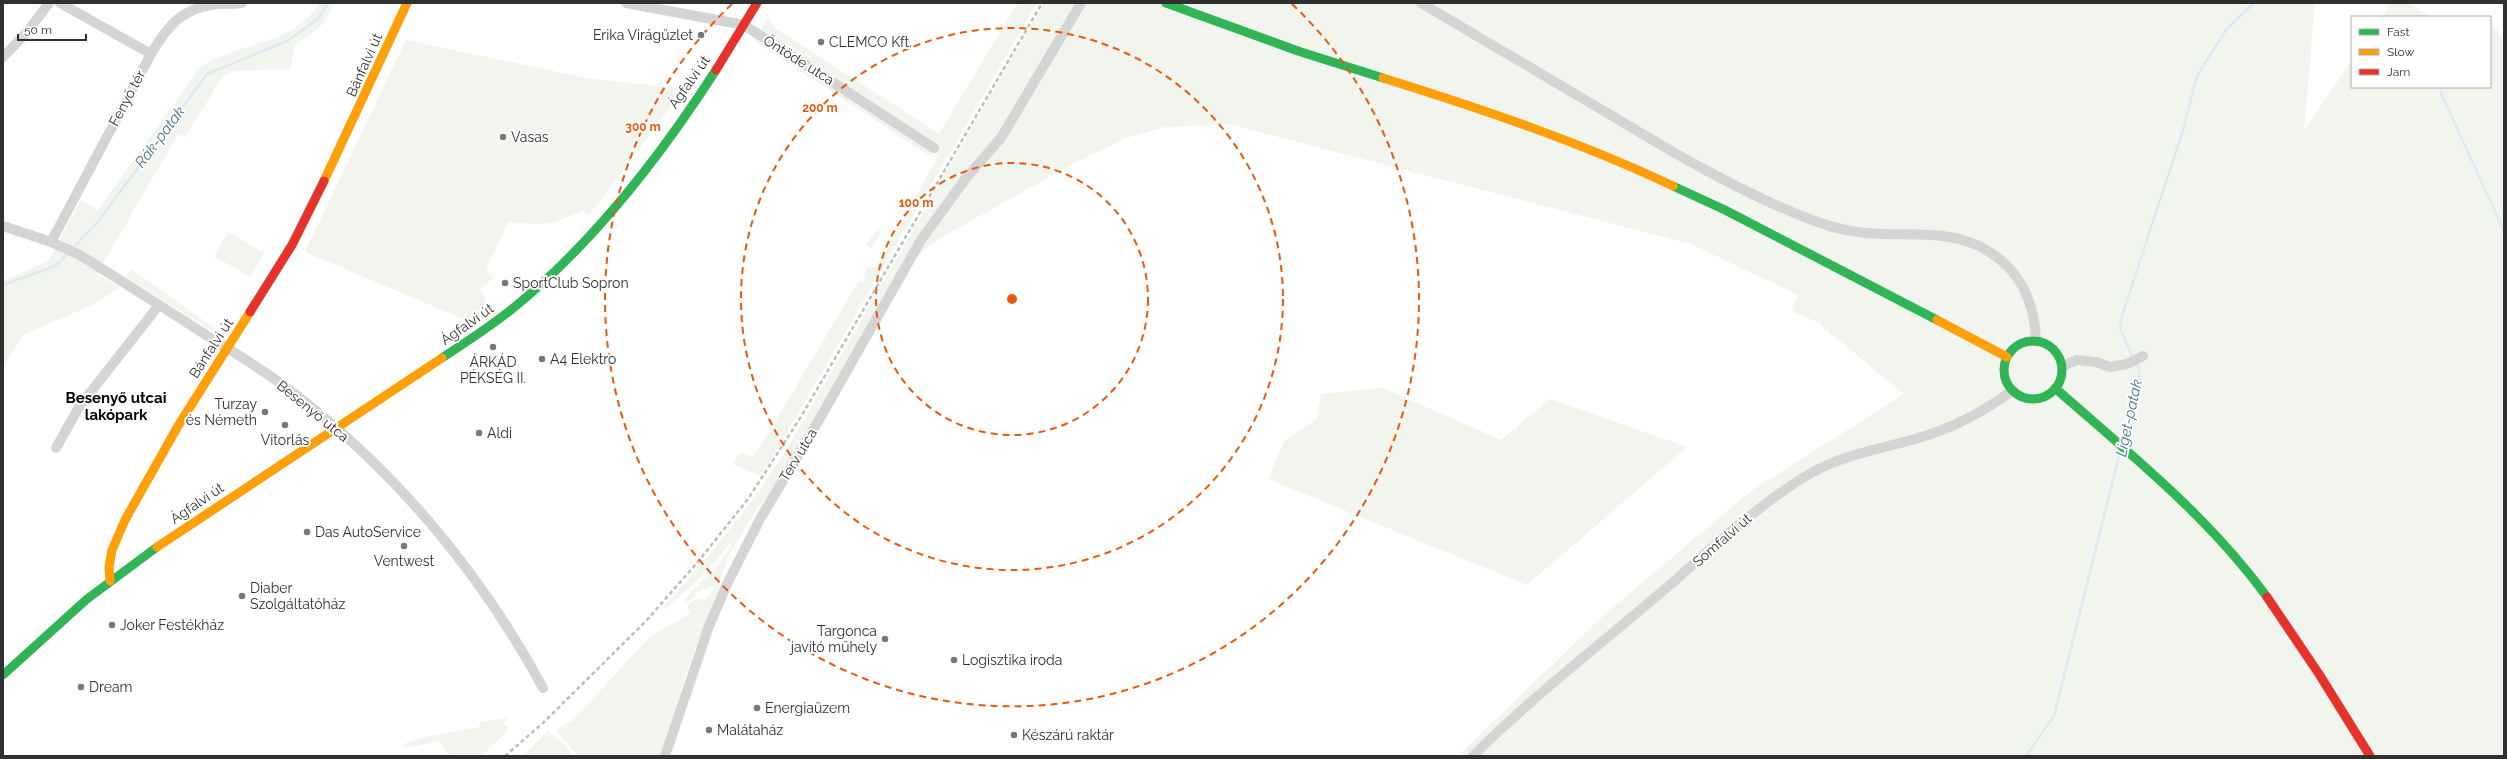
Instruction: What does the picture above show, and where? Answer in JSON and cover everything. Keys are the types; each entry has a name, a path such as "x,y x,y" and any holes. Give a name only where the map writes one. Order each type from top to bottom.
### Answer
{"main road":[{"name":"Bánfalvi út","path":"110,581 111,538 159,457 264,291 306,219 361,107 407,3"},
{"name":"Ágfalvi út","path":"110,581 149,552 338,429 517,305 574,253 649,163 710,79 757,3"},
{"path":"1166,3 1298,52 1500,115 1623,162 1725,210 2007,357"},
{"path":"2036,341 2051,347 2063,366 2055,388 2049,393 2034,398 2019,395 2012,390 2004,374 2007,357 2020,344 2036,341"},
{"path":"2055,388 2194,512 2263,590 2309,654 2370,756"},
{"path":"3,675 110,581"}],"street":[{"path":"3,57 28,31 49,3"},
{"path":"60,3 151,54"},
{"name":"Fenyő tér","path":"51,242 151,54 170,26 180,16 192,11 217,4 242,3"},
{"path":"626,3 744,25"},
{"name":"Terv utca","path":"665,756 709,626 742,554 920,240 970,174 1001,138 1081,3"},
{"path":"1421,3 1660,144 1734,184 1812,221 1850,232 1941,235 1967,241 1988,251 2008,267 2023,286 2036,322 2036,341"},
{"name":"Öntöde utca","path":"744,25 934,148"},
{"name":"Besenyő utca","path":"3,226 51,242 80,255 286,387 338,429 419,509 454,552 519,644 543,688"},
{"path":"56,448 79,407 159,305"},
{"path":"2063,366 2077,360 2096,362 2110,367 2137,359"},
{"name":"Somfalvi út","path":"1472,756 1526,704 1646,606 1757,509 1812,472 1844,458 1928,435 1976,415 2012,390"}],"shaded area":[{"path":"320,3 335,3 322,25 295,45 290,69 233,71 223,76 185,137 178,134 97,274 119,288 92,305 23,335 3,367 3,281 48,261 81,200 98,210 198,70 216,58 287,33 310,16"},
{"path":"1018,3 1037,3 778,448 760,476 733,464 740,453 754,457 859,281 863,282 867,267 877,267 938,156 932,152 930,156 754,41 768,17 775,28 939,134"},
{"path":"1044,3 2315,3 2304,131 2351,61 2351,88 2491,88 2492,23 2504,40 2504,756 1458,756 1604,615 1751,491 1904,394 1817,322 1792,311 1798,295 1691,244 1229,124 1165,127 1126,138 1069,166 942,237 906,264 772,492 756,510 728,556 716,596 688,667 661,756 577,756 555,730 573,720 649,638 690,613 687,605 698,598 706,600 715,588 714,585 695,593 695,597 685,603 684,600 718,565 732,546 729,544 707,571 691,587 664,610 662,608 696,570 745,510 788,447"},
{"path":"2391,3 2409,3 2428,16 2383,16"},
{"path":"406,40 586,78 684,89 589,215 582,210 546,224 508,222 486,270 493,278 480,290 490,308 474,320 461,318 305,252"},
{"path":"878,228 882,231 871,248 866,245"},
{"path":"228,232 264,253 250,277 214,256"},
{"path":"131,269 219,331 219,333 217,334 126,277"},
{"path":"1383,388 1501,440 1550,399 1687,447 1527,585 1268,479 1285,440 1317,419 1321,394"},
{"path":"507,718 504,725 508,725 507,732 481,756 450,756 441,743 437,741 406,748 403,744 429,736 480,727 480,722"},
{"path":"548,731 565,745 573,756 523,756"}],"waterway":[{"name":"Rák-patak","path":"73,248 97,223 207,74 287,41 318,19 328,3"},
{"name":"Liget-patak","path":"2133,358 2120,328 2122,316 2183,130 2197,76 2226,30 2254,3"},
{"path":"2440,91 2504,231"},
{"name":"Rák-patak","path":"3,285 55,266 68,254"},
{"name":"Liget-patak","path":"2123,440 2138,389 2139,370 2136,362"},
{"name":"Liget-patak","path":"2026,756 2054,716 2120,452"}],"railway":[{"path":"505,756 543,723 646,621 697,563 748,499 802,415 1042,3"}],"traffic: fast":[{"path":"1166,3 1298,51 1383,78"},
{"path":"442,358 504,316 542,284 597,228 648,167 672,135 716,70"},
{"path":"1673,186 1725,210 1937,320"},
{"path":"2033,341 2049,346 2057,354 2062,370 2057,386 2049,394 2033,399 2017,394 2009,386 2004,370 2009,354 2017,346 2033,341"},
{"path":"2055,388 2167,487 2194,513 2220,539 2267,597"},
{"path":"3,675 87,599 157,547"}],"traffic: slow":[{"path":"324,181 407,3"},
{"path":"1383,78 1530,127 1602,155 1673,186"},
{"path":"110,581 109,567 112,550 125,520 178,426 250,312"},
{"path":"1937,320 2007,357"},
{"path":"157,547 442,358"}],"traffic: jam":[{"path":"716,70 757,3"},
{"path":"250,312 292,245 324,181"},
{"path":"2267,597 2319,674 2370,756"}],"place":[{"name":"Erika Virágüzlet","path":"701,35"},
{"name":"CLEMCO Kft.","path":"821,42"},
{"name":"Vasas","path":"503,137"},
{"name":"SportClub Sopron","path":"505,283"},
{"name":"ÁRKÁD PÉKSÉG II.","path":"493,347"},
{"name":"A4 Elektro","path":"542,359"},
{"name":"Turzay és Németh","path":"265,412"},
{"name":"Vitorlás","path":"285,425"},
{"name":"Aldi","path":"479,433"},
{"name":"Das AutoService","path":"307,532"},
{"name":"Ventwest","path":"404,546"},
{"name":"Diaber Szolgáltatóház","path":"242,596"},
{"name":"Joker Festékház","path":"112,625"},
{"name":"Targonca javító műhely","path":"885,639"},
{"name":"Logisztika iroda","path":"954,660"},
{"name":"Dream","path":"81,687"},
{"name":"Energiaüzem","path":"757,708"},
{"name":"Malátaház","path":"709,730"},
{"name":"Készárú raktár","path":"1014,735"}],"district":[{"name":"Besenyő utcai lakópark","path":"116,406"}]}
